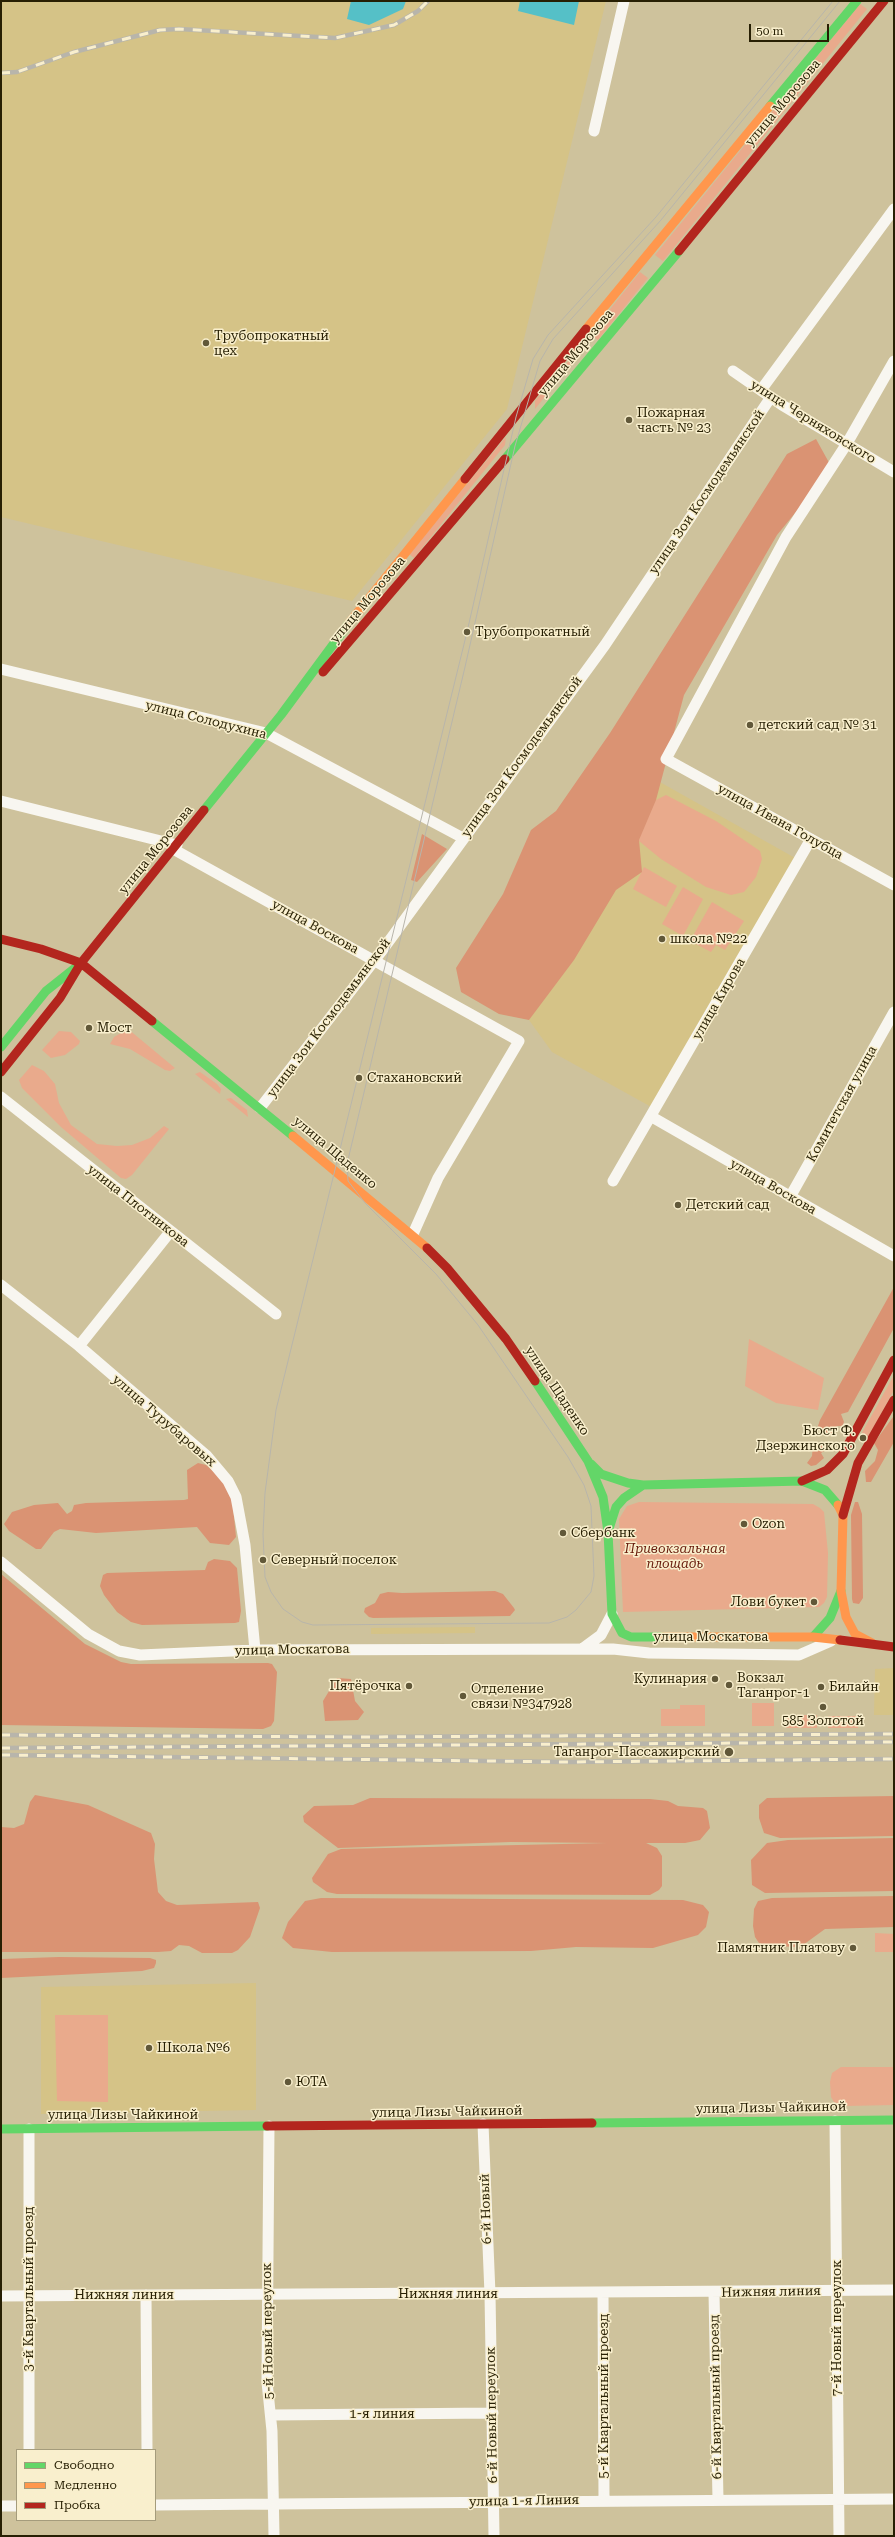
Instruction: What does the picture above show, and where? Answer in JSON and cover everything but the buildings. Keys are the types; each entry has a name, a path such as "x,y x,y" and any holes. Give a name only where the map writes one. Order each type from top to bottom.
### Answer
{"main road":[{"name":"улица Морозова","path":"1,1072 60,998 81,963 281,715 343,650 587,344 652,266 857,1"},
{"name":"улица Морозова","path":"281,715 338,636 652,266 884,1"},
{"name":"улица Щаденко","path":"1,939 41,948 81,963 413,1234 447,1268 506,1339 588,1461 603,1497 608,1532"},
{"name":"улица Морозова","path":"1,1047 46,991 81,963"},
{"path":"631,1637 622,1632 612,1614 608,1532 616,1507 624,1498 643,1485 802,1481 827,1470 843,1454 894,1360"},
{"path":"883,1647 861,1638 851,1629 841,1591 843,1515 858,1463 894,1400"},
{"name":"улица Щаденко","path":"588,1461 602,1474 615,1480 643,1485"},
{"path":"802,1481 825,1490 834,1498 843,1515"},
{"path":"813,1637 830,1618 841,1591"},
{"name":"улица Москатова","path":"631,1637 813,1637 831,1641 894,1647"},
{"name":"улица Лизы Чайкиной","path":"1,2129 894,2120"}],"street":[{"path":"594,131 624,1"},
{"name":"улица Зои Космодемьянской","path":"761,390 894,209"},
{"path":"846,445 894,361"},
{"name":"улица Черняховского","path":"733,371 846,445 894,472"},
{"name":"улица Зои Космодемьянской","path":"260,1108 374,960 609,639 771,397"},
{"name":"улица Ивана Голубца","path":"846,445 786,537 666,758 894,885"},
{"name":"улица Солодухина","path":"1,670 266,733 463,838"},
{"name":"улица Воскова","path":"1,801 175,847 519,1041 438,1178 413,1234"},
{"name":"улица Кирова","path":"613,1181 652,1117 811,839"},
{"name":"Комитетская улица","path":"790,1197 894,1012"},
{"name":"улица Плотникова","path":"1,1097 170,1232 276,1314"},
{"name":"улица Воскова","path":"652,1117 894,1256"},
{"path":"79,1346 170,1232"},
{"name":"улица Турубаровых","path":"1,1285 79,1346 207,1456 228,1481 236,1496 246,1545 255,1650"},
{"name":"улица Москатова","path":"1,1562 88,1634 119,1651 140,1655 255,1650 613,1648 648,1653 799,1655 831,1641"},
{"path":"581,1649 601,1635 612,1614"},
{"name":"улица Москатова","path":"613,1648 631,1637"},
{"path":"799,1655 813,1637"},
{"name":"7-й Новый переулок","path":"835,2121 838,2536"},
{"name":"6-й Новый","path":"483,2124 490,2294"},
{"name":"5-й Новый переулок","path":"269,2126 267,2382 271,2415 274,2536"},
{"name":"3-й Квартальный проезд","path":"29,2128 29,2449"},
{"name":"Нижняя линия","path":"1,2296 490,2294 603,2292 714,2293 894,2290"},
{"name":"5-й Квартальный проезд","path":"603,2292 604,2500"},
{"name":"6-й Квартальный проезд","path":"714,2293 718,2500"},
{"name":"6-й Новый переулок","path":"490,2294 494,2536"},
{"path":"146,2295 147,2449"},
{"name":"1-я линия","path":"271,2415 493,2414"},
{"name":"улица 1-я Линия","path":"156,2505 894,2498"},
{"path":"1,2506 16,2506"}],"shaded area":[{"path":"1,1 606,1 507,409 352,601 1,517"},
{"path":"816,439 832,468 777,535 684,695 656,800 639,840 642,872 616,890 574,960 529,1020 499,1014 461,992 456,968 503,894 531,830 556,811 610,733 787,454"},
{"name":"школа №22","path":"658,781 797,859 655,1109 552,1052 529,1020"},
{"path":"422,834 447,849 417,882 411,880"},
{"path":"894,1287 894,1328 848,1412 841,1414 844,1422 842,1426 837,1426 834,1435 828,1435 820,1431 818,1426 820,1420"},
{"path":"893,1417 894,1442 871,1482 866,1482 865,1471 875,1461 878,1450 874,1443"},
{"path":"813,1445 825,1445 826,1450 821,1453 824,1458 816,1465 811,1466 807,1463 812,1456"},
{"path":"198,1463 206,1465 222,1479 232,1497 236,1537 229,1545 210,1543 197,1527 96,1533 60,1529 54,1532 41,1549 36,1549 9,1531 4,1524 12,1512 34,1505 58,1503 67,1514 72,1511 74,1505 86,1503 188,1499 187,1470"},
{"path":"855,1502 858,1502 862,1514 863,1598 859,1604 853,1603 852,1599 851,1515"},
{"path":"214,1559 230,1561 237,1568 241,1611 239,1622 142,1625 131,1622 117,1612 104,1595 100,1586 103,1575 107,1573 205,1570 208,1562"},
{"path":"1,1574 85,1644 121,1662 131,1664 272,1664 277,1672 274,1721 271,1726 263,1729 1,1725"},
{"path":"495,1591 503,1594 514,1608 515,1610 510,1616 373,1618 369,1617 364,1612 365,1608 375,1603 380,1594 388,1592"},
{"path":"475,1627 475,1633 371,1634 371,1628"},
{"path":"894,1668 894,1715 874,1715 875,1669"},
{"path":"337,1678 351,1679 355,1701 364,1712 358,1720 325,1721 323,1701"},
{"path":"35,1795 88,1805 151,1833 155,1844 154,1859 158,1892 166,1901 177,1905 258,1902 260,1908 250,1937 238,1950 232,1953 202,1953 189,1946 179,1945 171,1951 158,1952 1,1952 1,1827 14,1828 24,1824 30,1802"},
{"path":"894,1796 894,1836 780,1838 764,1833 759,1818 759,1805 767,1798"},
{"path":"370,1798 650,1799 668,1801 678,1806 703,1808 707,1811 710,1828 700,1840 685,1843 646,1843 657,1848 662,1856 662,1886 659,1890 650,1895 337,1894 327,1892 313,1882 312,1878 328,1854 341,1849 607,1843 511,1842 338,1848 304,1822 303,1816 314,1806 353,1805"},
{"path":"894,1838 894,1891 765,1893 752,1885 751,1860 767,1843 788,1840"},
{"path":"894,1896 894,1927 825,1929 803,1945 794,1947 765,1945 759,1943 755,1937 753,1926 754,1909 758,1901 772,1898"},
{"path":"321,1898 683,1900 703,1905 709,1912 706,1927 698,1935 653,1948 576,1947 531,1951 332,1952 293,1948 282,1938 288,1922 305,1901"},
{"path":"59,1957 150,1958 156,1960 156,1963 154,1968 142,1971 1,1978 1,1959"},
{"name":"Школа №6","path":"256,1983 256,2110 41,2114 41,1987"}],"green space":[{"path":"860,4 867,9 663,261 655,255"},
{"path":"640,272 648,278 598,340 590,334"},
{"path":"577,351 578,356 535,409 535,401"},
{"path":"506,437 505,445 414,558 409,554"},
{"path":"666,795 716,821 760,851 762,859 756,877 744,892 731,895 706,887 661,859 639,841 642,824 649,810 656,800"},
{"path":"644,867 677,886 666,907 633,889"},
{"path":"683,887 703,899 683,936 662,924"},
{"path":"712,902 744,921 725,950 716,945 711,952 690,941"},
{"path":"128,1029 175,1068 170,1071 165,1070 130,1049 110,1044 114,1037"},
{"path":"59,1031 71,1032 80,1041 79,1044 65,1055 51,1058 42,1050"},
{"path":"32,1065 44,1071 55,1084 59,1103 71,1125 97,1144 117,1146 132,1145 150,1138 164,1126 169,1129 132,1175 126,1179 121,1178 61,1127 22,1088 19,1080"},
{"path":"200,1072 217,1084 221,1089 220,1094 195,1074"},
{"path":"231,1098 247,1110 248,1117 226,1099"},
{"path":"749,1339 824,1378 818,1410 776,1403 745,1386"},
{"path":"894,1375 894,1390 868,1437 862,1433"},
{"name":"Привокзальная площадь","path":"639,1502 813,1504 824,1512 828,1553 827,1597 824,1603 819,1607 623,1612 619,1519 627,1506"},
{"path":"752,1703 774,1703 774,1726 752,1726"},
{"path":"680,1705 705,1705 705,1726 661,1726 661,1709 680,1709"},
{"path":"786,1715 817,1715 817,1728 786,1728"},
{"path":"828,1716 858,1716 858,1728 828,1728"},
{"path":"875,1933 894,1934 894,1952 875,1952"},
{"path":"55,2015 108,2015 108,2102 57,2101"},
{"path":"841,2067 894,2067 894,2105 845,2106 834,2102 831,2097 830,2082 832,2073"}],"water":[{"path":"351,1 406,1 403,9 369,25 347,19"},
{"path":"520,1 579,1 574,25 518,11"}],"tram line":[{"path":"833,1 656,217 548,335 533,359 516,417 467,632 276,1410 265,1493 263,1534 265,1577 271,1592 283,1609 302,1622 313,1625 549,1623 567,1617 576,1610 591,1592 594,1576 591,1506 584,1485 568,1457 478,1325 436,1274 365,1203 348,1181 347,1164 465,667 515,446 540,361 553,339 661,220 840,1"}],"railway":[{"path":"1,73 17,72 74,52 160,30 179,29 335,38 394,25 418,11 428,1"},
{"path":"1,1735 362,1737 894,1734"},
{"path":"1,1748 894,1742"},
{"path":"1,1755 567,1762 894,1759"}],"traffic: fast":[{"path":"770,106 857,1"},
{"path":"505,459 679,251"},
{"path":"204,810 281,715 349,623"},
{"path":"1,1047 46,991 75,968"},
{"path":"152,1021 293,1136"},
{"path":"535,1381 588,1461 603,1497 608,1532"},
{"path":"591,1464 601,1474 628,1483 643,1485 802,1481 825,1490 838,1505"},
{"path":"643,1485 624,1498 616,1507 608,1532 612,1614 622,1633 631,1637 663,1637"},
{"path":"813,1637 830,1618 841,1591"},
{"path":"592,2123 894,2120"},
{"path":"1,2129 267,2126"}],"traffic: slow":[{"path":"586,329 770,106"},
{"path":"349,623 465,479"},
{"path":"293,1136 427,1248"},
{"path":"838,1505 843,1515 841,1591 846,1617 855,1634 872,1643"},
{"path":"663,1637 813,1637 840,1640"}],"traffic: jam":[{"path":"679,251 884,1"},
{"path":"465,479 586,329"},
{"path":"323,672 505,459"},
{"path":"1,1072 60,998 81,963 204,810"},
{"path":"1,939 41,949 81,963 152,1021"},
{"path":"427,1248 447,1268 506,1339 535,1381"},
{"path":"802,1481 827,1470 843,1454 894,1360"},
{"path":"843,1515 858,1463 894,1400"},
{"path":"840,1640 894,1647"},
{"path":"267,2126 592,2123"}],"place":[{"name":"Трубопрокатный цех","path":"206,343"},
{"name":"Пожарная часть № 23","path":"629,420"},
{"name":"Трубопрокатный","path":"467,632"},
{"name":"детский сад № 31","path":"750,725"},
{"name":"школа №22","path":"662,939"},
{"name":"Мост","path":"89,1028"},
{"name":"Стахановский","path":"359,1078"},
{"name":"Детский сад","path":"678,1205"},
{"name":"Бюст Ф. Дзержинского","path":"863,1438"},
{"name":"Ozon","path":"744,1524"},
{"name":"Сбербанк","path":"563,1533"},
{"name":"Северный поселок","path":"263,1560"},
{"name":"Лови букет","path":"814,1602"},
{"name":"Кулинария","path":"715,1679"},
{"name":"Вокзал Таганрог-1","path":"729,1685"},
{"name":"Пятёрочка","path":"409,1686"},
{"name":"Билайн","path":"821,1687"},
{"name":"Отделение связи №347928","path":"463,1696"},
{"name":"585 Золотой","path":"823,1707"},
{"name":"Таганрог-Пассажирский","path":"729,1752"},
{"name":"Памятник Платову","path":"853,1948"},
{"name":"Школа №6","path":"149,2048"},
{"name":"ЮТА","path":"288,2082"}]}
